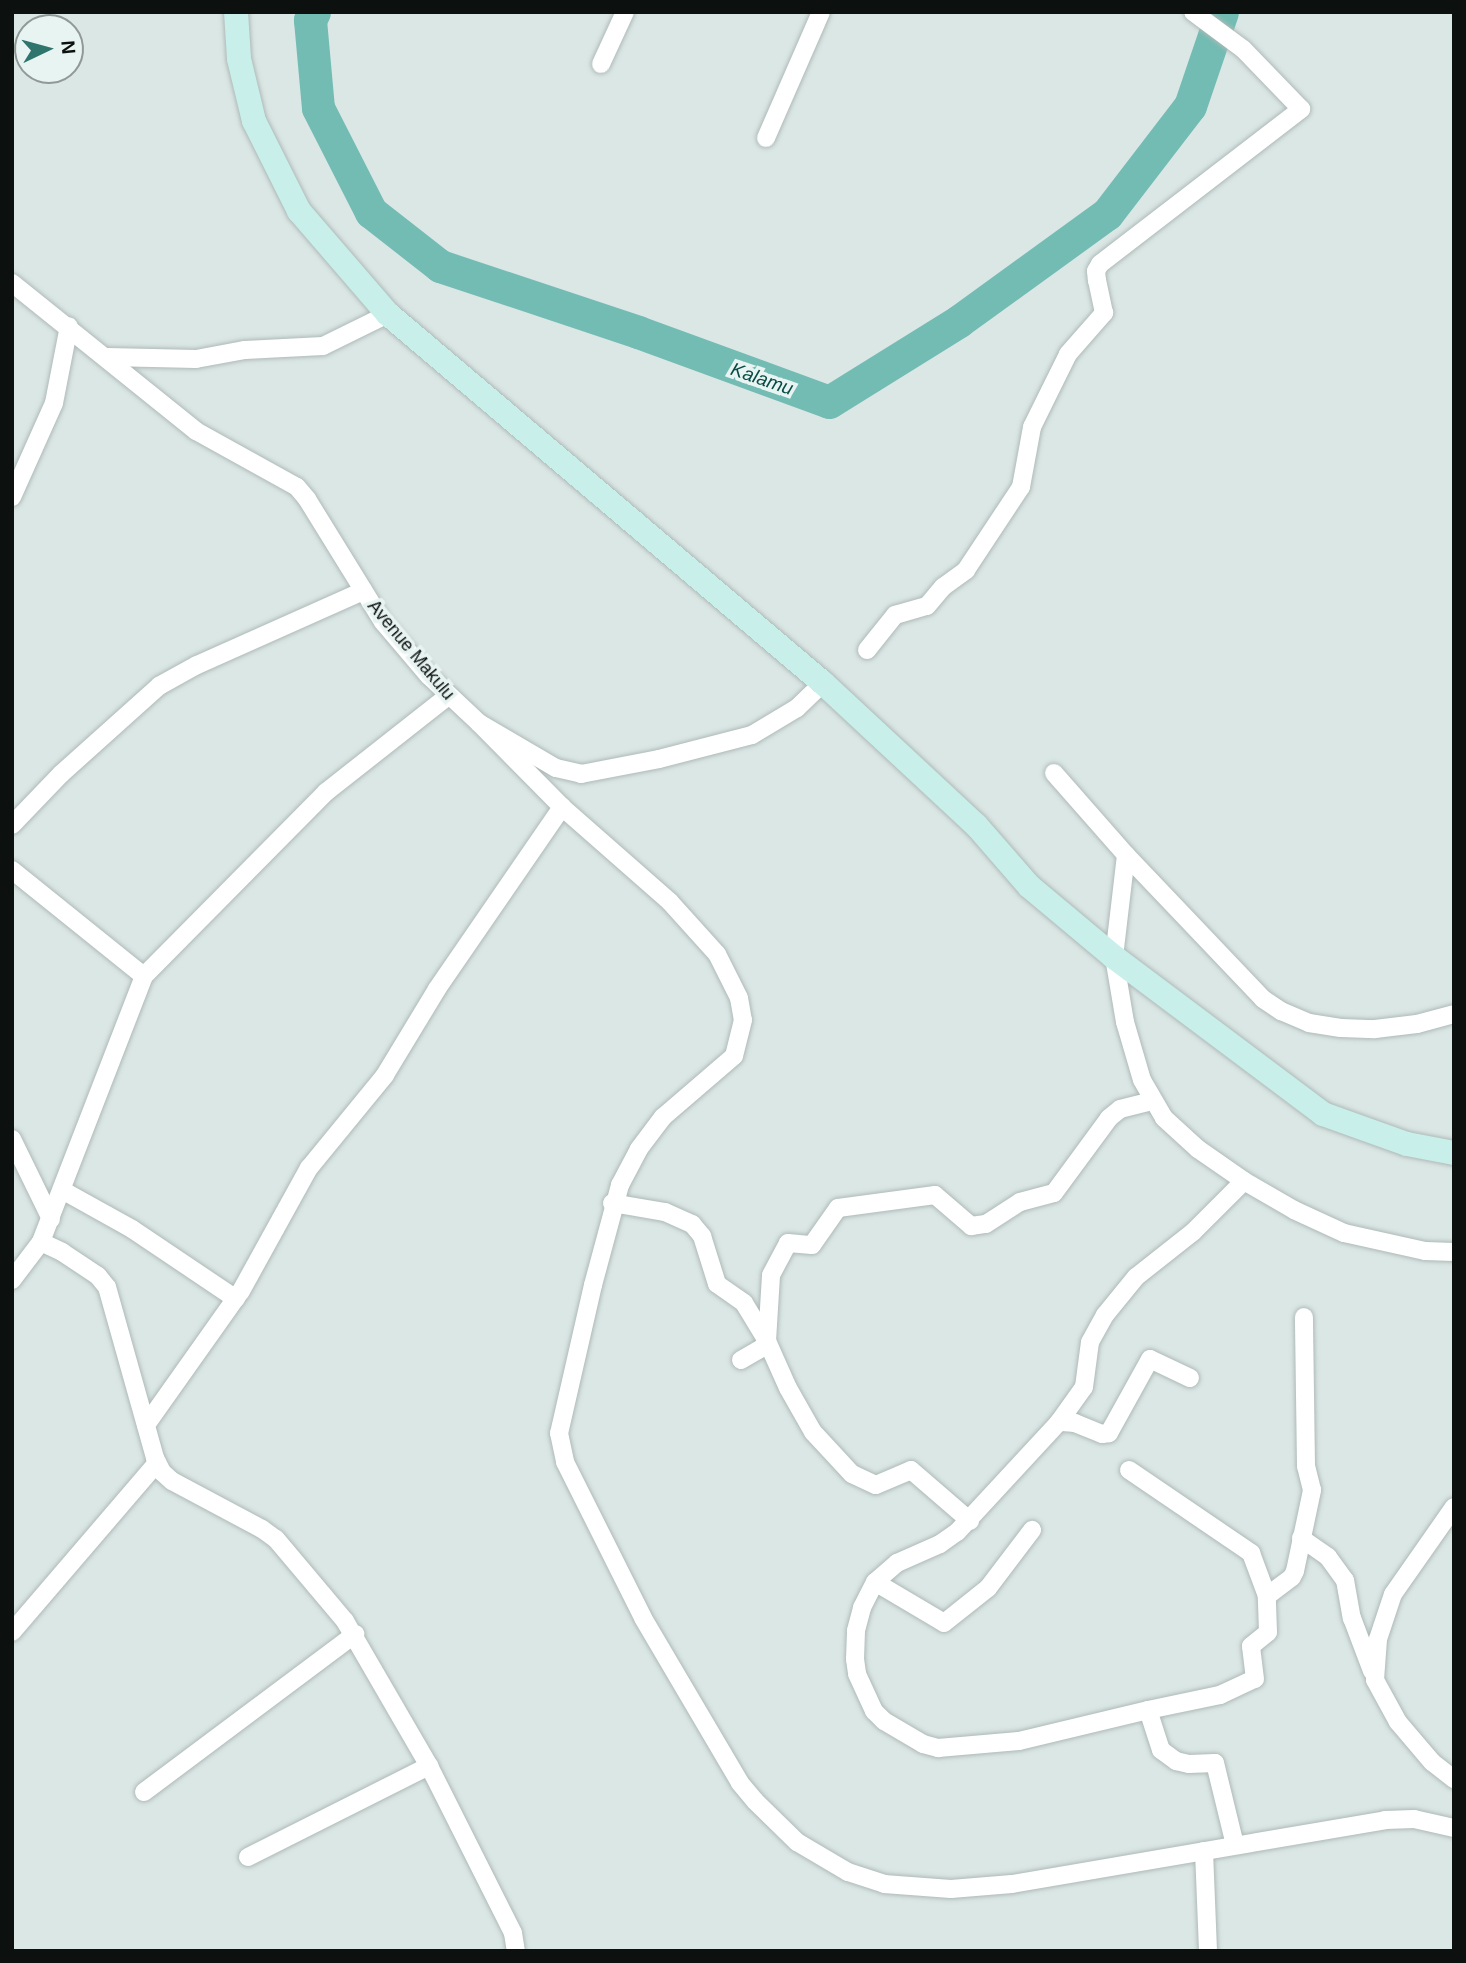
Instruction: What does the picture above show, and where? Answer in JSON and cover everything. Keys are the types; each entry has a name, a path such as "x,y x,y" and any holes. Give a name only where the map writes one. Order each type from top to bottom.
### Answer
{"main road":[{"path":"236,12 239,60 254,121 299,211 388,314 823,683 976,825 1029,886 1114,957 1323,1114 1407,1144 1454,1153"}],"street":[{"path":"601,64 625,12"},
{"path":"766,138 821,12"},
{"path":"867,650 895,615 927,607 943,587 966,570 983,549 1001,514 1021,487 1032,426 1068,354 1104,313 1096,271 1100,264 1301,108 1243,49 1194,12"},
{"name":"Avenue Makulu","path":"12,283 108,357 195,431 297,487 383,622 448,696 479,723 556,768 581,774 659,760 752,735 797,708 823,683"},
{"path":"12,305 29,296"},
{"path":"108,357 196,359 245,350 323,346 388,314"},
{"path":"12,497 54,403 69,326"},
{"path":"12,825 61,774 159,686 197,665 363,591"},
{"path":"12,1280 41,1242 51,1219 144,976 326,792 448,696"},
{"path":"479,723 562,807 670,902 717,954 735,986 743,1020 734,1056 663,1117 639,1149 612,1203 559,1433 561,1448 643,1618 740,1783 755,1801 797,1842 848,1872 884,1884 976,1889 1385,1820 1414,1819 1454,1828"},
{"path":"1054,774 1126,855 1263,999 1281,1011 1309,1023 1363,1029 1417,1024 1454,1014"},
{"path":"146,1425 236,1299 309,1168 385,1075 437,989 562,807"},
{"path":"1126,855 1114,957 1125,1022 1142,1080 1164,1118 1198,1149 1244,1181 1294,1210 1345,1233 1425,1251 1454,1252"},
{"path":"12,870 144,976"},
{"path":"741,1360 762,1348 767,1340 771,1275 788,1243 812,1245 838,1208 935,1195 971,1226 977,1227 1020,1202 1054,1193 1109,1118 1120,1109 1152,1101"},
{"path":"12,1139 51,1219"},
{"path":"1129,1470 1251,1553 1267,1597 1268,1632 1252,1642 1256,1675 1252,1682 1220,1695 1020,1741 955,1748 923,1744 884,1721 874,1711 857,1674 856,1631 862,1608 875,1583 897,1563 940,1544 970,1521 1059,1422 1084,1387 1090,1342 1105,1315 1136,1276 1193,1232 1244,1181"},
{"path":"62,1190 132,1229 236,1299"},
{"path":"612,1203 665,1212 692,1224 702,1236 717,1284 744,1303 767,1340 788,1388 813,1432 852,1474 876,1485 911,1470 970,1521"},
{"path":"41,1242 62,1252 98,1276 107,1287 157,1463 172,1481 276,1539 355,1634 429,1766 513,1933 516,1951"},
{"path":"1267,1597 1292,1577 1312,1490 1306,1465 1304,1317"},
{"path":"1059,1422 1075,1423 1102,1434 1109,1433 1150,1359 1190,1378"},
{"path":"12,1632 157,1463"},
{"path":"1375,1680 1378,1639 1393,1594 1454,1507"},
{"path":"875,1583 944,1623 988,1588 1032,1530"},
{"path":"1301,1538 1328,1557 1345,1580 1352,1618 1375,1680 1398,1722 1432,1762 1454,1779"},
{"path":"144,1791 355,1634"},
{"path":"1148,1710 1161,1750 1176,1762 1215,1763 1234,1845"},
{"path":"248,1857 429,1766"},
{"path":"1205,1851 1208,1951"}],"waterway":[{"name":"Kalamu","path":"314,12 310,20 318,108 371,212 440,266 638,332 829,402 959,321 1107,214 1190,106 1222,12"}]}
